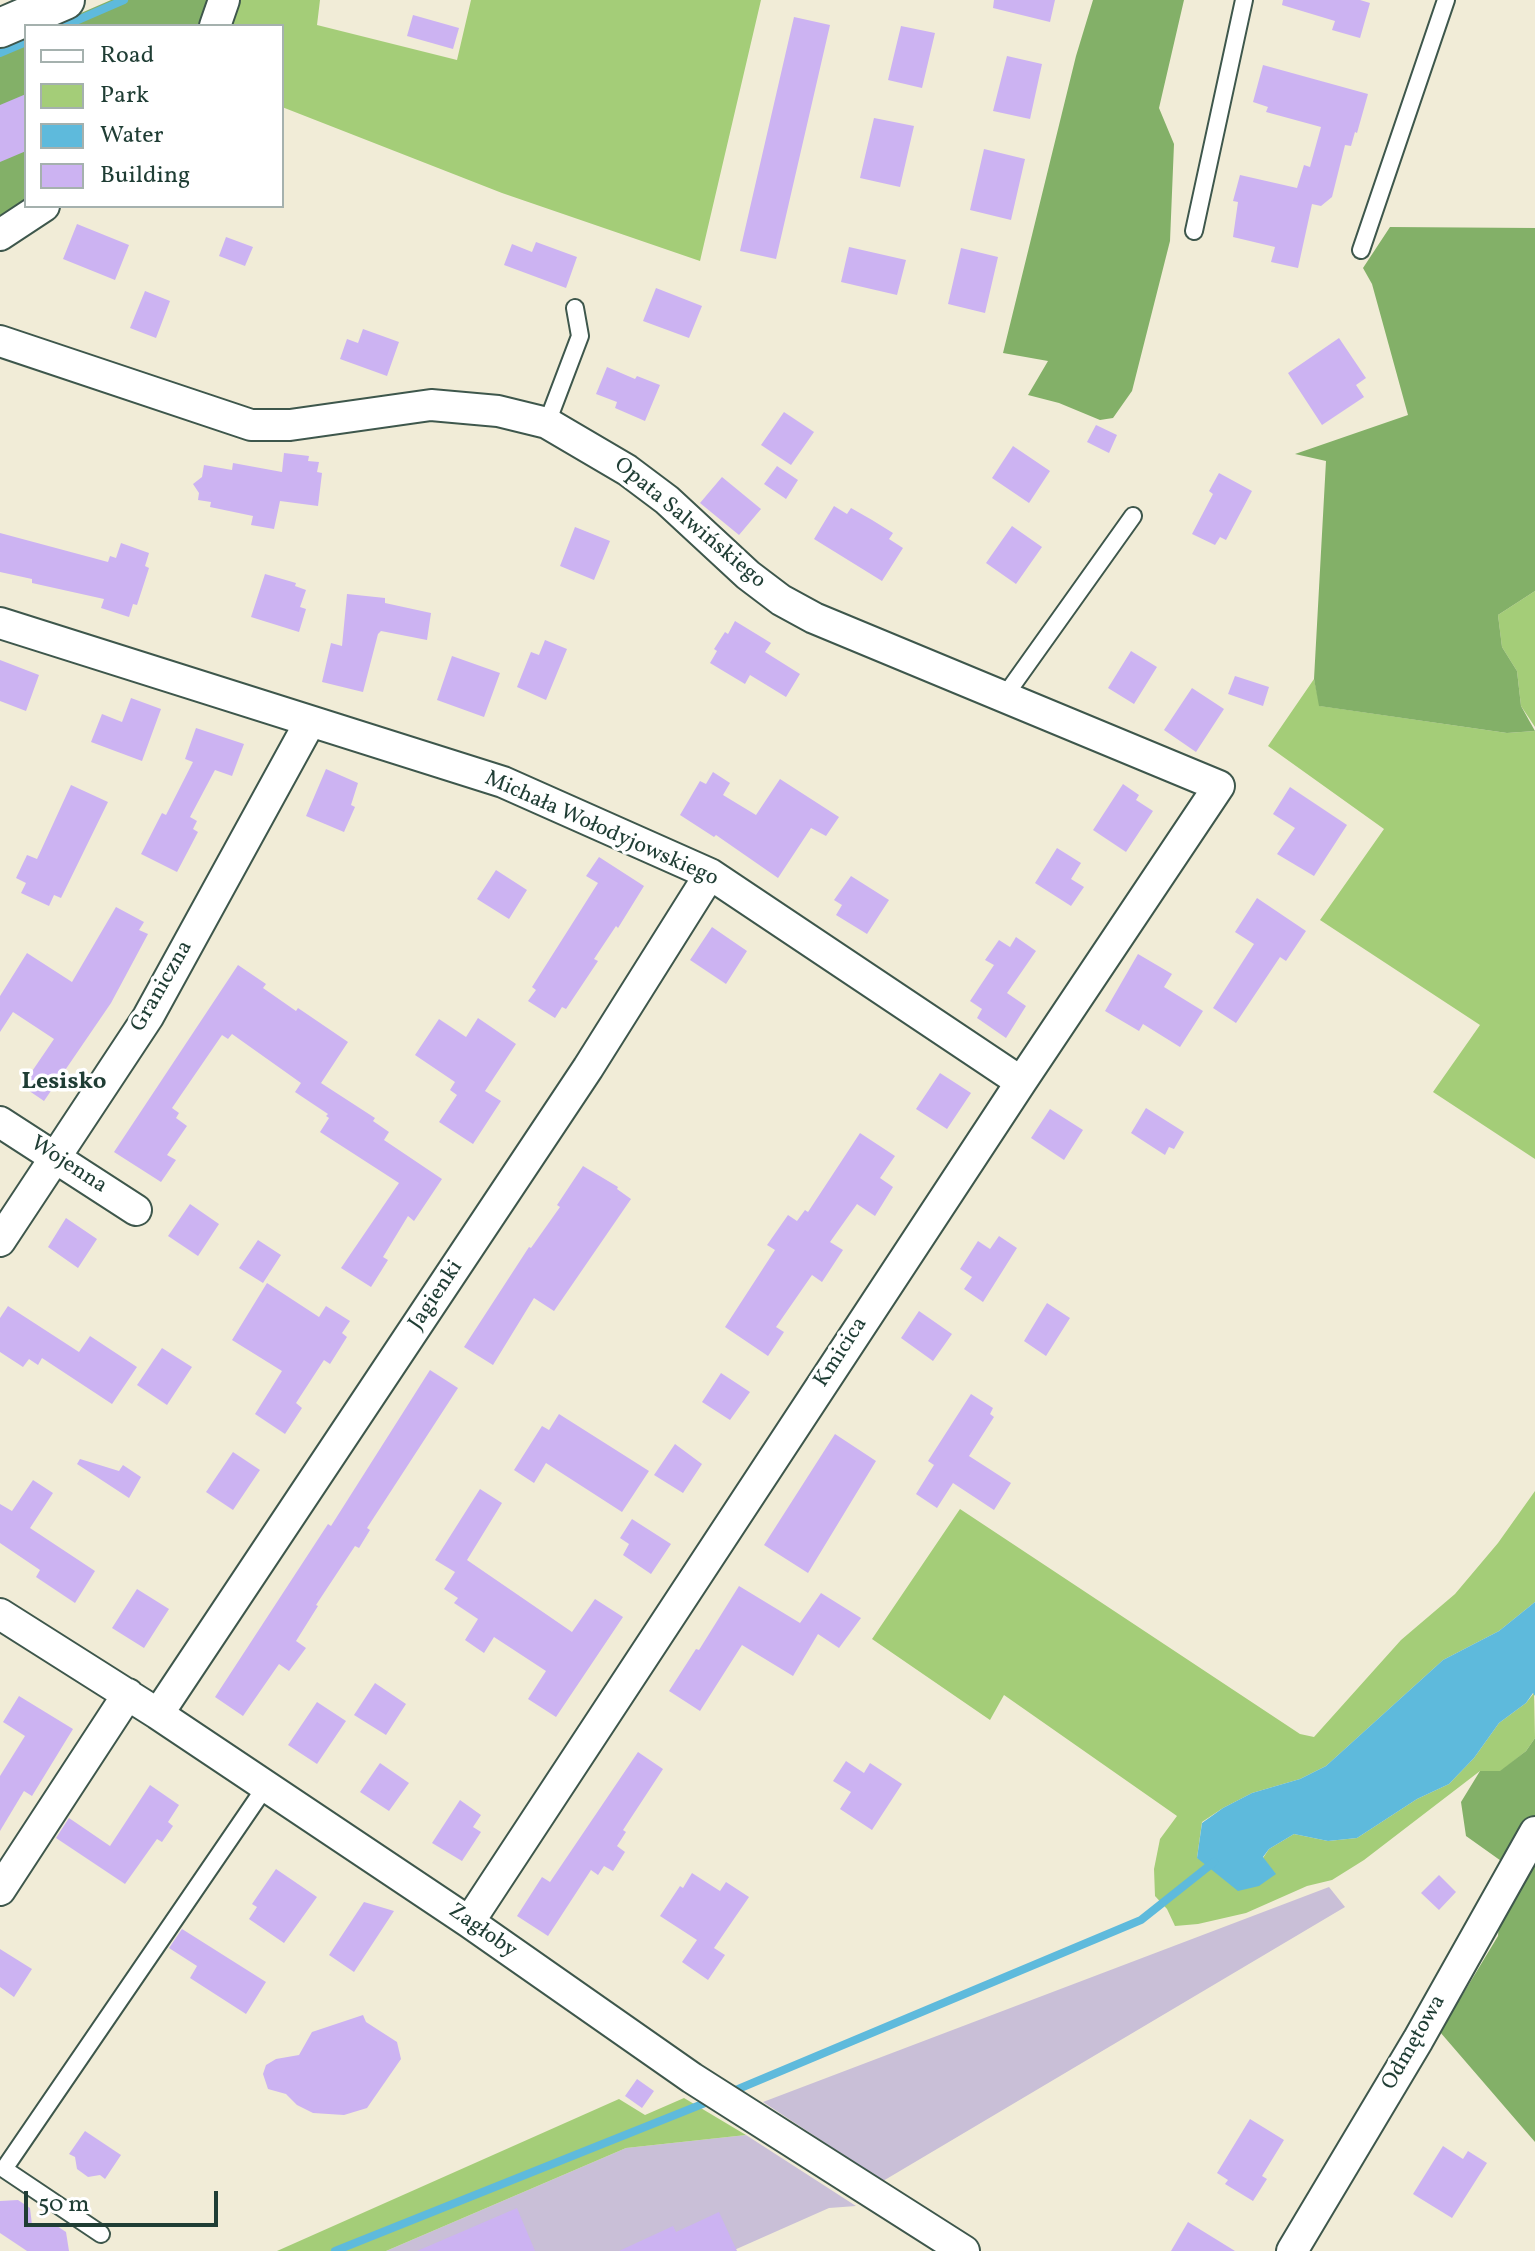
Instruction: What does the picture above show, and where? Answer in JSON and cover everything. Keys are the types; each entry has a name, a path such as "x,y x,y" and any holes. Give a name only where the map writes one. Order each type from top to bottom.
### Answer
{"street":[{"path":"216,24 224,0"},
{"path":"0,28 52,2"},
{"path":"0,235 41,208"},
{"name":"Opata Salwińskiego","path":"0,341 251,425 290,425 431,405 498,411 547,423 627,470 667,500 748,575 781,600 814,618 1219,786"},
{"name":"Michała Wołodyjowskiego","path":"0,623 503,782 710,874 1021,1082"},
{"name":"Graniczna","path":"0,1241 148,1017 310,722"},
{"name":"Kmicica","path":"469,1922 1219,786"},
{"name":"Jagienki","path":"158,1714 588,1068 710,874"},
{"name":"Wojenna","path":"0,1122 136,1210"},
{"name":"Zagłoby","path":"4,1624 128,1694 469,1922 692,2078 964,2251"},
{"path":"0,1890 128,1694"},
{"name":"Odmętowa","path":"1292,2251 1410,2053 1535,1832"}],"lane":[{"path":"1194,231 1244,0"},
{"path":"1361,250 1446,0"},
{"path":"547,423 580,336 575,308"},
{"path":"1004,697 1133,516"},
{"path":"101,2234 4,2169 266,1786"}],"shaded area":[{"path":"1329,1887 1345,1907 883,2181 763,2102"},
{"path":"746,2135 856,2206 829,2208 732,2251 386,2251 626,2148"}],"green space":[{"path":"111,0 218,0 205,24 56,24"},
{"path":"234,0 320,0 317,25 457,60 471,0 761,0 700,261 502,193 284,108 284,24 225,24"},
{"path":"1093,0 1184,0 1159,108 1174,144 1170,241 1132,391 1113,418 1100,420 1059,403 1028,395 1048,361 1003,353 1076,56"},
{"path":"24,38 24,203 0,223 0,48"},
{"path":"1390,227 1535,228 1535,591 1498,615 1502,647 1517,671 1521,706 1535,731 1507,733 1319,706 1314,679 1326,461 1295,454 1408,415 1372,284 1363,268"},
{"path":"1535,591 1535,727 1521,706 1517,671 1502,647 1498,615"},
{"path":"1314,679 1320,706 1507,733 1535,731 1535,1159 1433,1092 1480,1025 1320,920 1384,829 1268,746"},
{"path":"1535,1491 1535,1602 1499,1631 1443,1660 1326,1766 1300,1779 1252,1793 1202,1822 1197,1858 1275,1874 1263,1858 1269,1849 1294,1834 1328,1841 1357,1838 1417,1799 1449,1784 1474,1758 1499,1723 1534,1693 1535,1738 1526,1751 1500,1772 1480,1771 1364,1860 1332,1880 1307,1886 1246,1913 1198,1924 1175,1926 1167,1909 1155,1896 1154,1869 1160,1839 1177,1816 1004,1695 990,1720 872,1639 960,1509 1300,1734 1314,1737 1401,1640 1455,1594 1498,1543"},
{"path":"1535,1738 1535,2142 1440,2032 1498,1936 1504,1863 1466,1836 1461,1802 1480,1771 1500,1771 1526,1751"},
{"path":"684,2098 746,2135 626,2148 386,2251 277,2251 619,2099 645,2115"}],"water":[{"path":"1535,1602 1535,1696 1533,1693 1526,1703 1499,1723 1474,1758 1449,1784 1417,1799 1357,1838 1328,1841 1294,1834 1269,1849 1263,1857 1276,1874 1259,1886 1238,1891 1197,1858 1202,1823 1252,1793 1300,1779 1326,1766 1443,1660 1499,1631"}],"building":[{"path":"994,0 1055,0 1050,22 993,8"},
{"path":"1283,0 1360,0 1370,3 1360,38 1332,30 1335,21 1282,5"},
{"path":"413,15 459,28 453,49 407,36"},
{"path":"794,17 830,25 776,259 740,251"},
{"path":"901,26 935,33 922,88 888,80"},
{"path":"1007,56 1042,64 1030,119 993,111"},
{"path":"1263,65 1368,94 1357,133 1351,146 1345,145 1332,197 1321,206 1312,204 1298,268 1271,262 1275,247 1233,237 1238,202 1233,201 1240,175 1297,188 1304,165 1310,167 1321,127 1266,112 1268,107 1253,102"},
{"path":"24,95 24,152 0,162 0,105"},
{"path":"874,118 914,126 900,187 860,178"},
{"path":"984,149 1025,159 1011,220 970,210"},
{"path":"77,224 129,245 115,280 63,259"},
{"path":"226,237 253,247 245,266 219,256"},
{"path":"536,242 577,257 566,288 504,265 512,244 532,252"},
{"path":"849,247 906,260 897,295 841,282"},
{"path":"961,248 998,257 985,313 948,304"},
{"path":"656,288 702,306 689,338 643,321"},
{"path":"145,291 170,301 156,338 130,328"},
{"path":"363,329 399,342 387,376 340,359 347,339 358,343"},
{"path":"1339,338 1366,378 1356,385 1364,397 1322,425 1288,373"},
{"path":"607,367 660,385 645,421 615,408 617,402 596,394"},
{"path":"784,412 814,432 791,465 761,445"},
{"path":"1096,425 1117,435 1109,453 1087,442"},
{"path":"1013,446 1050,471 1029,503 992,478"},
{"path":"284,453 309,456 308,461 319,462 317,472 322,473 318,506 280,501 274,529 251,525 253,516 210,507 211,502 198,500 199,493 193,484 202,477 204,465 232,470 233,463 282,472"},
{"path":"777,466 798,480 786,499 764,484"},
{"path":"1219,473 1252,491 1226,540 1220,537 1215,545 1192,534 1213,494 1209,491"},
{"path":"722,477 761,509 739,535 700,503"},
{"path":"834,506 847,514 851,508 872,520 893,533 889,539 903,548 882,581 814,539"},
{"path":"1012,526 1042,547 1016,584 986,563"},
{"path":"575,527 610,541 594,580 560,566"},
{"path":"0,533 108,562 110,556 116,558 121,543 149,553 145,566 149,568 137,605 133,604 129,617 101,608 104,599 32,583 32,579 0,572"},
{"path":"265,574 296,583 295,586 306,590 300,607 306,609 299,632 251,617"},
{"path":"347,594 385,598 385,603 431,613 427,640 381,631 378,634 363,692 322,682 331,643 342,646"},
{"path":"735,621 771,643 765,652 800,674 786,697 750,675 745,684 710,663 717,651 714,649"},
{"path":"545,640 567,649 546,700 517,687 531,652 539,655"},
{"path":"1131,651 1157,667 1134,704 1108,688"},
{"path":"452,656 500,673 484,717 437,700"},
{"path":"0,660 39,675 26,711 0,701"},
{"path":"1235,676 1269,687 1263,706 1228,694"},
{"path":"1192,688 1224,709 1196,752 1164,730"},
{"path":"131,698 161,709 142,761 91,742 102,714 122,722"},
{"path":"196,728 244,744 232,776 215,770 190,817 197,821 193,829 198,832 177,872 141,854 162,813 166,815 193,762 185,759"},
{"path":"326,769 358,783 351,805 355,807 344,832 306,816"},
{"path":"713,772 730,783 723,795 756,815 780,779 839,817 826,836 811,828 778,878 716,835 714,837 680,815 700,781 706,784"},
{"path":"1123,784 1139,795 1136,800 1153,811 1126,852 1093,830"},
{"path":"71,785 108,802 61,898 54,895 49,906 21,893 26,883 16,878 27,855 37,859"},
{"path":"1290,787 1347,825 1314,876 1277,854 1295,828 1273,814"},
{"path":"1057,848 1081,863 1071,879 1084,887 1071,906 1035,883"},
{"path":"599,857 644,886 594,959 598,961 566,1009 562,1007 555,1018 528,1001 536,990 532,987 598,883 586,876"},
{"path":"496,870 527,890 509,919 477,899"},
{"path":"851,876 889,900 867,934 836,915 842,905 834,900"},
{"path":"1257,898 1306,931 1286,961 1280,957 1236,1023 1213,1008 1254,944 1235,932"},
{"path":"116,907 144,922 139,930 148,934 111,1003 44,1101 22,1086 54,1039 13,1012 0,1032 0,996 27,953 72,982"},
{"path":"712,927 747,951 726,984 690,960"},
{"path":"1016,937 1036,951 1007,993 1026,1006 1006,1038 977,1018 982,1009 970,1001 994,965 985,960 999,940 1010,947"},
{"path":"1138,954 1172,974 1164,987 1203,1011 1180,1047 1143,1024 1139,1031 1105,1011"},
{"path":"238,965 266,984 263,988 348,1042 321,1083 375,1118 373,1121 389,1132 384,1140 442,1179 414,1221 408,1216 383,1257 388,1260 371,1287 341,1268 399,1183 320,1132 329,1118 326,1116 328,1114 295,1092 301,1083 232,1034 228,1039 222,1035 172,1108 179,1113 176,1118 187,1126 167,1155 176,1160 161,1182 114,1152"},
{"path":"478,1018 516,1044 485,1091 501,1101 473,1144 439,1122 457,1095 450,1090 455,1082 415,1055 439,1019 466,1037"},
{"path":"940,1073 971,1093 947,1129 916,1109"},
{"path":"1146,1108 1184,1132 1174,1149 1169,1147 1165,1155 1131,1133"},
{"path":"1050,1109 1083,1130 1064,1160 1031,1138"},
{"path":"860,1133 895,1156 880,1178 893,1187 875,1216 857,1204 830,1242 843,1250 822,1282 812,1275 776,1327 784,1332 768,1356 725,1327 775,1250 767,1245 788,1215 797,1221 805,1210 808,1212"},
{"path":"583,1166 618,1187 631,1199 554,1311 534,1298 493,1365 464,1347 529,1247 560,1207 557,1205"},
{"path":"190,1204 219,1224 198,1256 168,1236"},
{"path":"66,1218 97,1239 78,1268 48,1247"},
{"path":"999,1236 1017,1248 983,1302 964,1289 972,1277 960,1269 978,1241 990,1249"},
{"path":"258,1240 281,1255 263,1283 239,1268"},
{"path":"267,1283 319,1317 326,1306 350,1321 342,1333 347,1337 330,1364 324,1360 296,1403 302,1408 285,1434 255,1414 282,1371 232,1340"},
{"path":"1047,1303 1070,1318 1046,1356 1024,1341"},
{"path":"8,1306 79,1352 90,1336 137,1367 112,1404 42,1358 38,1365 29,1359 23,1367 0,1352 0,1318"},
{"path":"919,1311 952,1334 933,1361 901,1338"},
{"path":"162,1348 192,1367 167,1405 137,1385"},
{"path":"430,1370 458,1388 367,1528 370,1530 359,1548 355,1546 316,1605 296,1641 306,1648 289,1671 279,1664 243,1716 215,1697 328,1524 331,1526"},
{"path":"721,1373 750,1392 730,1420 702,1402"},
{"path":"971,1394 993,1408 990,1414 994,1417 969,1456 1011,1483 994,1510 953,1483 937,1508 916,1494 934,1465 928,1461"},
{"path":"559,1414 649,1471 622,1512 546,1463 534,1483 514,1470 542,1426 549,1430"},
{"path":"835,1434 876,1461 808,1573 764,1545"},
{"path":"675,1444 702,1464 683,1493 654,1475"},
{"path":"233,1452 260,1470 233,1510 206,1492"},
{"path":"80,1459 119,1471 123,1465 141,1477 129,1498 77,1464"},
{"path":"33,1480 53,1493 30,1528 95,1571 75,1603 36,1577 40,1570 0,1543 0,1504 12,1511"},
{"path":"480,1489 502,1503 467,1560 572,1632 595,1599 623,1617 556,1717 528,1699 546,1671 494,1637 484,1653 465,1640 478,1619 454,1603 458,1598 444,1589 455,1572 435,1560"},
{"path":"632,1519 671,1544 651,1574 623,1555 629,1544 620,1538"},
{"path":"739,1586 800,1623 821,1593 861,1618 839,1648 818,1634 793,1676 742,1645 700,1711 669,1691"},
{"path":"137,1589 169,1609 144,1648 112,1628"},
{"path":"375,1683 406,1704 386,1735 354,1715"},
{"path":"19,1696 73,1729 32,1796 24,1791 0,1831 0,1776 25,1736 3,1722"},
{"path":"317,1702 346,1721 317,1764 288,1745"},
{"path":"638,1752 663,1769 623,1830 626,1832 617,1846 625,1852 613,1871 604,1866 598,1875 591,1870 548,1936 517,1916 542,1877 550,1882"},
{"path":"846,1761 864,1773 870,1763 902,1784 872,1830 840,1809 851,1792 833,1781"},
{"path":"380,1763 409,1783 389,1811 360,1792"},
{"path":"150,1785 179,1805 168,1822 173,1826 162,1842 157,1839 125,1884 56,1838 69,1818 110,1846"},
{"path":"460,1800 481,1815 473,1827 481,1832 462,1861 432,1843"},
{"path":"276,1869 317,1897 284,1943 249,1919 257,1907 252,1904"},
{"path":"692,1873 720,1891 726,1882 749,1897 714,1948 725,1955 708,1980 682,1962 697,1940 660,1916"},
{"path":"1439,1875 1456,1892 1439,1910 1421,1893"},
{"path":"364,1902 394,1911 354,1972 329,1955"},
{"path":"182,1929 266,1982 246,2014 190,1978 197,1966 169,1948"},
{"path":"0,1949 32,1969 14,1997 0,1987"},
{"path":"363,2015 366,2022 397,2042 401,2059 367,2108 344,2115 313,2113 297,2105 286,2094 268,2089 263,2074 266,2065 276,2059 299,2055 312,2032"},
{"path":"637,2079 654,2091 642,2108 625,2096"},
{"path":"1250,2119 1284,2140 1262,2176 1267,2179 1253,2201 1225,2184 1228,2180 1217,2173"},
{"path":"85,2131 121,2155 105,2179 100,2175 88,2177 77,2169 75,2157 69,2154"},
{"path":"1443,2146 1463,2159 1468,2151 1487,2163 1452,2218 1413,2194"},
{"path":"18,2200 30,2208 32,2225 54,2224 66,2232 69,2251 27,2251 0,2233 0,2201"},
{"path":"517,2208 535,2251 417,2251"},
{"path":"719,2212 737,2251 619,2251 673,2226 676,2232"},
{"path":"1188,2222 1235,2251 1171,2251"}],"waterway":[{"path":"69,24 124,0"},
{"path":"0,53 24,43"},
{"path":"731,2092 1141,1920 1214,1862"},
{"path":"335,2251 705,2103"}],"district":[{"name":"Lesisko","path":"64,1084"}]}
